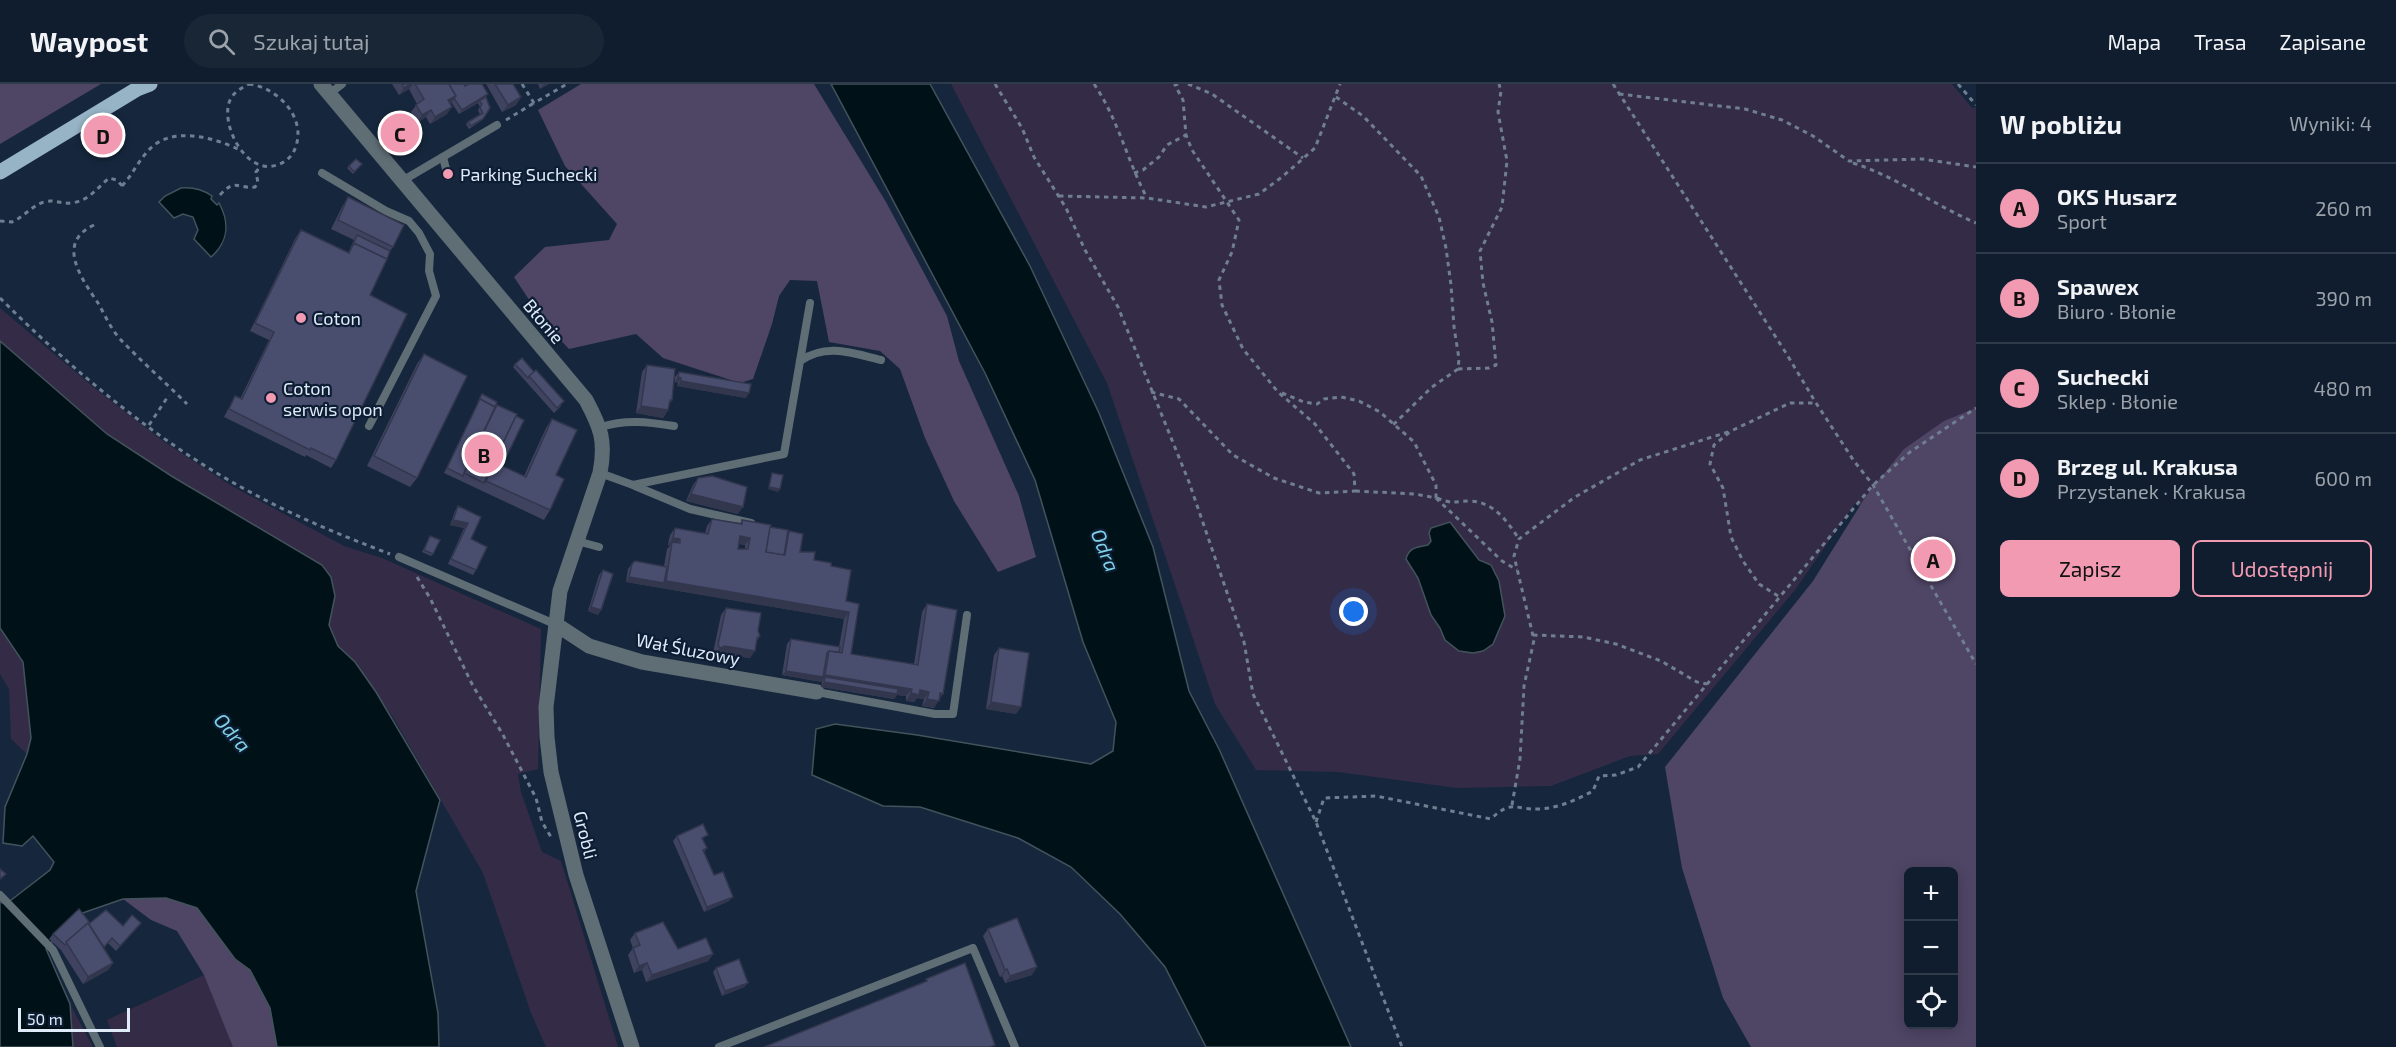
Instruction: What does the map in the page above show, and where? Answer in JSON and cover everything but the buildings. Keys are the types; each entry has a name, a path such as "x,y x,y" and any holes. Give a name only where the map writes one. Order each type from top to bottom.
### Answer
{"main road":[{"path":"0,172 143,86"}],"street":[{"name":"Błonie","path":"325,89 586,400 601,427 604,454 600,473 575,541 560,591 557,625"},
{"name":"Wał Śluzowy","path":"557,625 589,646 642,662 817,692"},
{"name":"Grobli","path":"557,625 546,707 551,772 568,847 632,1047"}],"lane":[{"path":"325,89 342,84"},
{"path":"402,181 497,125"},
{"path":"443,157 448,177"},
{"path":"322,173 409,222 419,233 430,254 429,271 436,296 369,426"},
{"path":"633,485 784,454 810,303"},
{"path":"800,361 819,351 842,351 881,360"},
{"path":"601,427 616,422 637,420 674,426"},
{"path":"600,473 690,509 756,524"},
{"path":"575,541 599,547"},
{"path":"399,557 557,625"},
{"path":"817,692 935,714 953,714 967,615"},
{"path":"0,895 53,950 100,1047"},
{"path":"719,1047 973,948 1015,1047"}],"path":[{"path":"249,84 259,85 281,98 292,113 296,128 297,144 291,156 283,163 260,167 240,150 232,132 229,104 237,90 249,84"},
{"path":"522,84 534,103"},
{"path":"497,125 567,84"},
{"path":"995,84 1022,128 1034,157 1058,196 1118,308 1189,482 1244,642 1253,694 1316,822 1402,1047"},
{"path":"1094,84 1103,97 1122,137 1134,173 1147,198"},
{"path":"1176,84 1184,100 1186,135 1192,150 1239,220 1232,252 1220,280 1222,305 1243,349 1278,392 1315,424 1354,474 1355,491"},
{"path":"1188,84 1212,94 1303,158"},
{"path":"1058,196 1147,198 1206,207 1260,194 1315,148 1340,84"},
{"path":"1393,425 1432,387 1458,369 1489,368 1496,365 1492,322 1483,283 1480,251 1502,207 1507,161 1497,112 1501,91 1499,84"},
{"path":"1612,84 1816,403 1854,461 1873,485 1976,664"},
{"path":"1958,84 1976,105"},
{"path":"1619,94 1745,109 1782,120 1813,136 1849,161 1876,170 1976,223"},
{"path":"1336,97 1363,116 1421,176 1426,186 1439,217 1446,248 1459,359 1458,369"},
{"path":"0,221 12,222 41,203 53,200 72,203 81,201 113,177 124,188 148,150 168,139 188,135 217,140 240,150"},
{"path":"1134,173 1143,170 1159,157 1167,145 1186,135"},
{"path":"1849,161 1922,159 1976,167"},
{"path":"220,195 226,188 233,185 239,184 246,188 255,187 258,183 256,172 260,167"},
{"path":"94,225 82,231 74,246 74,260 81,277 119,337 187,404"},
{"path":"0,298 83,373 205,465 252,493 352,539 399,557 415,574 430,598 473,686 502,733 536,798 542,822 550,836 559,848 568,847"},
{"path":"1151,392 1179,399 1233,455 1274,478 1319,493 1355,491 1415,494 1452,504 1478,502 1495,509 1519,539"},
{"path":"1278,392 1304,402 1317,404 1324,399 1341,397 1359,401 1380,412 1414,442 1436,485 1436,498 1502,561 1517,570"},
{"path":"149,425 169,395"},
{"path":"1512,805 1520,759 1524,686 1534,640 1514,556 1519,539 1575,498 1640,460 1731,431 1790,403 1816,403"},
{"path":"1316,822 1323,798 1376,796 1491,819 1499,810 1512,805 1538,809 1569,804 1593,791 1599,776 1616,775 1638,767 1873,485 1910,452 1976,408"},
{"path":"1731,431 1714,445 1710,464 1722,488 1731,537 1743,561 1759,584 1778,597"},
{"path":"1533,635 1584,637 1616,644 1661,661 1697,682 1707,684"}],"shaded area":[{"path":"0,84 101,84 0,144"},
{"path":"581,84 814,84 886,202 947,316 959,361 1019,496 1036,557 998,572 954,501 925,438 900,369 880,351 829,342 817,281 790,280 779,296 753,379 740,383 663,358 636,334 569,349 545,324 514,277 545,247 609,240 617,224 565,166 538,110"},
{"path":"951,84 1952,84 1972,108 1976,107 1976,705 1856,502 1795,590 1658,754 1630,756 1551,786 1457,788 1338,772 1256,770 1215,704 1107,383"},
{"path":"0,308 92,386 163,441 230,485 344,546 382,558 541,629 538,769 518,774 521,792 542,852 561,861 618,1047 546,1047 531,1013 483,873 393,717 355,663 338,646 329,625 335,596 331,577 322,565 173,477 107,434 0,341"},
{"path":"1976,408 1976,1047 1751,1047 1723,998 1682,868 1665,767 1813,581 1866,496 1904,449 1944,421"},
{"path":"0,628 23,662 31,738 27,754 11,739 9,689 0,674"},
{"path":"166,898 197,908 235,959 250,970 270,1008 277,1047 233,1047 204,975 177,931 151,920 123,899"},
{"path":"204,975 234,1047 117,1047 107,1020"},
{"path":"70,1004 93,1047 73,1047"}],"water":[{"name":"Odra","path":"831,84 930,84 1030,266 1099,413 1153,547 1189,691 1219,749 1351,1047 1206,1047 1165,967 1120,914 1071,867 1018,838 920,807 883,806 812,775 816,729 835,724 1091,764 1113,751 1116,722 1083,642 1035,480 985,373"},
{"path":"181,188 197,189 212,196 211,199 217,205 219,203 223,210 226,232 221,245 211,257 194,239 198,230 193,217 183,214 174,218 159,202 165,196"},
{"name":"Odra","path":"0,341 107,434 173,477 322,565 331,577 335,596 329,625 338,646 355,662 376,692 440,800 416,891 438,1013 439,1047 277,1047 270,1008 250,970 235,959 197,908 166,898 123,899 74,916 46,949 70,1004 73,1047 0,1047 0,902 6,904 50,870 54,862 33,836 22,846 3,843 5,807 27,754 31,738 23,662 0,628"},
{"path":"1450,522 1479,560 1491,565 1499,581 1505,616 1493,644 1483,651 1473,653 1459,651 1445,640 1431,615 1418,578 1406,559 1412,550 1428,545 1431,541 1429,533 1431,528"}],"place":[{"name":"Suchecki","path":"400,133"},
{"name":"Brzeg ul. Krakusa","path":"103,135"},
{"name":"Parking Suchecki","path":"448,174"},
{"name":"Coton","path":"301,318"},
{"name":"Coton serwis opon","path":"271,398"},
{"name":"Spawex","path":"484,454"},
{"name":"OKS Husarz","path":"1933,559"}]}
